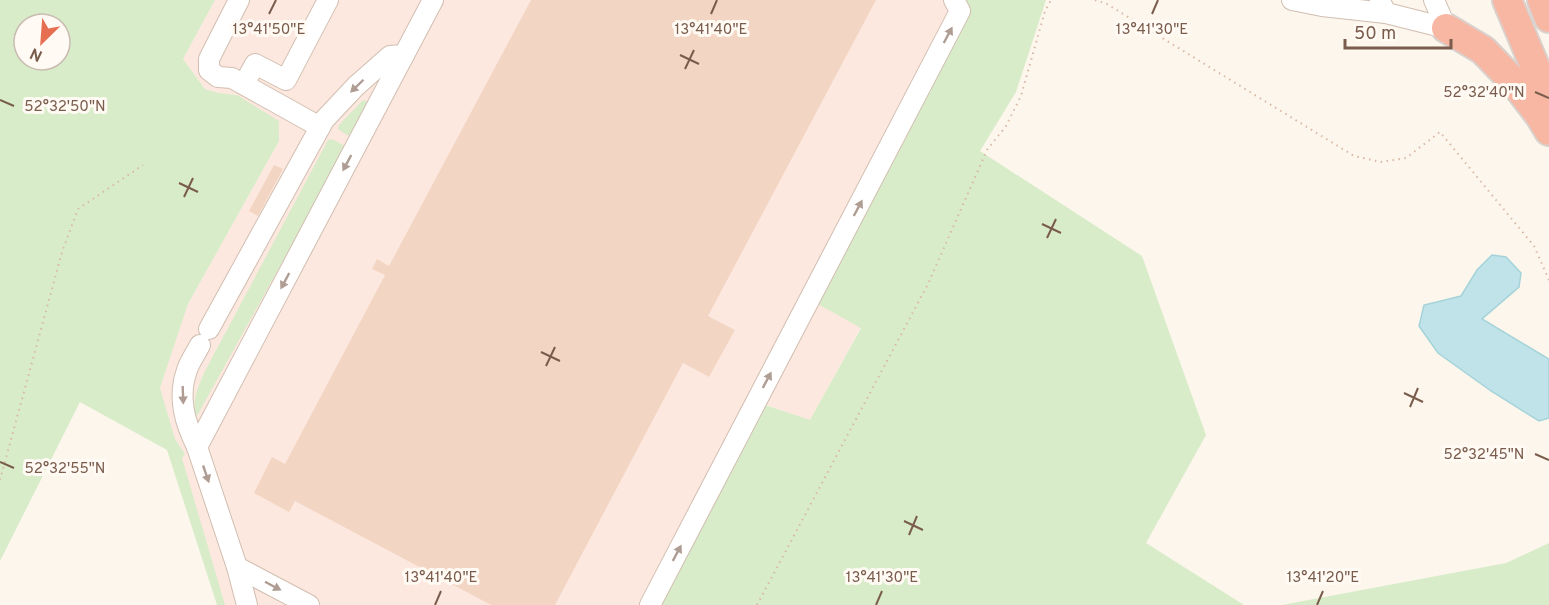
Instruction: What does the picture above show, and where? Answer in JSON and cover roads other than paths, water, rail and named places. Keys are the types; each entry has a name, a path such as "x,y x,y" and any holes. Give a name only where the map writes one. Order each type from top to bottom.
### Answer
{"highway":[{"path":"1507,0 1549,100"},
{"path":"1542,0 1549,18"},
{"path":"1446,28 1483,50 1514,81 1549,131"}],"lane":[{"path":"239,0 209,59 209,70 218,78 232,78 244,84 320,127"},
{"path":"244,84 255,64 286,80 328,0"},
{"path":"197,447 433,0"},
{"path":"650,605 960,11 954,0"},
{"path":"1292,0 1383,7 1446,28"},
{"path":"1434,0 1446,28"},
{"path":"247,605 237,567 197,447 184,418 182,387 187,368 324,120 356,86 390,56 404,55"},
{"path":"237,567 309,605"}],"water":[{"path":"1492,255 1506,257 1521,273 1519,287 1482,319 1549,359 1549,418 1539,421 1491,391 1438,353 1419,326 1424,305 1461,296 1477,270"}]}
